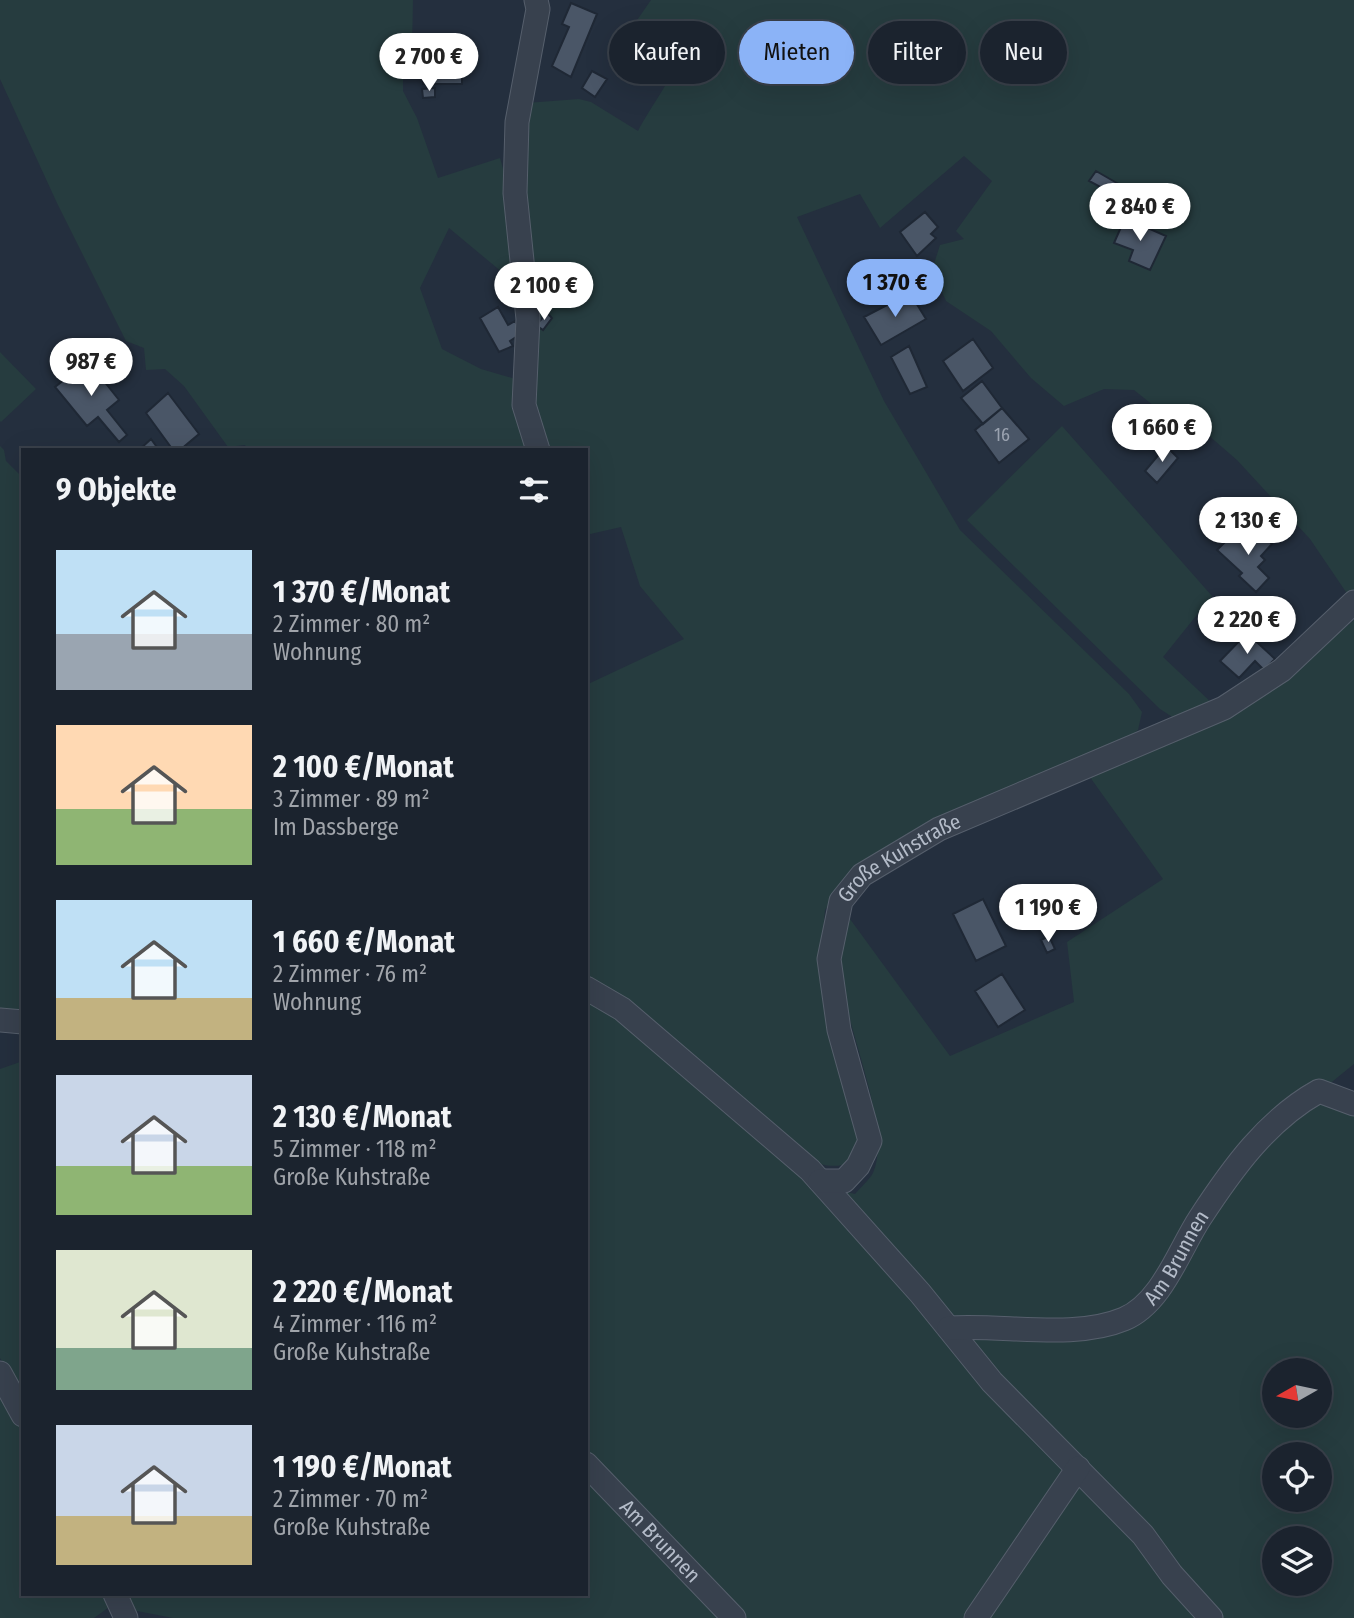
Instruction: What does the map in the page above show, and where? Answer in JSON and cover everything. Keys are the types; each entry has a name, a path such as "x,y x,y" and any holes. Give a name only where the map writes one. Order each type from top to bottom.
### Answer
{"street":[{"path":"536,0 538,9 517,122 515,193 528,319 524,405 537,448"},
{"name":"Große Kuhstraße","path":"820,1181 844,1181 858,1166 870,1141 839,1030 829,959 841,901 862,875 939,829 1224,708 1282,670 1354,602"},
{"path":"588,989 622,1009 820,1181 949,1328 992,1382 1143,1535 1172,1576 1211,1618"},
{"path":"0,1020 21,1022"},
{"name":"Am Brunnen","path":"949,1328 1096,1327 1125,1318 1149,1302 1240,1159 1292,1106 1319,1091 1354,1104"},
{"path":"0,1373 21,1411"},
{"name":"Am Brunnen","path":"588,1466 734,1618"},
{"path":"976,1618 1078,1468"},
{"path":"116,1596 126,1618"}],"green space":[{"path":"0,0 413,0 412,48 403,74 403,91 417,118 438,178 500,158 509,190 521,288 449,228 420,288 442,349 481,369 519,380 532,448 228,447 184,386 165,369 146,370 144,348 126,341 57,203 0,79"},
{"path":"651,0 1354,0 1354,591 1348,595 1310,539 1237,460 1178,409 1164,414 1134,390 1104,389 1064,406 1031,378 991,331 946,301 932,270 940,245 964,239 956,231 992,181 964,156 880,228 860,194 797,217 884,401 960,530 1129,694 1142,712 1138,730 1126,740 849,876 825,910 820,962 860,1127 858,1147 852,1160 839,1166 819,1164 588,985 588,684 684,639 640,586 621,527 588,535 588,448 541,448 536,436 526,250 526,103 579,99 591,102 638,131 666,84 725,84 725,21 636,21"},
{"path":"0,352 36,389 1,422 0,421"},
{"path":"1062,426 1212,596 1163,657 1213,704 1177,720 1160,709 967,520"},
{"path":"0,446 4,450 6,461 21,476 21,1015 0,1012"},
{"path":"1354,620 1354,1064 1317,1094 1354,1111 1354,1618 173,1618 132,1610 127,1596 588,1596 588,998 745,1122 813,1184 855,1194 873,1173 878,1152 872,1100 842,985 840,956 850,919 950,1056 1074,1002 1067,942 1163,879 1087,773 1283,681"},
{"path":"21,1062 21,1395 0,1358 0,1069"},
{"path":"0,1389 21,1429 21,1596 108,1596 112,1605 94,1618 0,1618"}],"building":[{"path":"571,3 597,14 571,77 552,66 569,27 562,24"},
{"path":"444,60 462,60 462,84 423,84 423,71 440,70"},
{"path":"592,71 607,79 595,97 582,88"},
{"path":"435,88 435,97 423,98 422,89"},
{"path":"1096,171 1129,190 1113,216 1097,207 1106,190 1089,181"},
{"path":"925,212 938,227 931,234 936,238 917,256 900,232"},
{"path":"1125,218 1166,236 1150,270 1129,261 1133,250 1114,243"},
{"path":"910,293 926,319 881,345 864,317"},
{"path":"498,307 508,325 515,321 522,333 510,341 513,346 499,352 480,318"},
{"path":"547,313 552,318 543,330 536,325"},
{"path":"973,339 993,368 963,391 943,361"},
{"path":"909,346 927,387 910,394 891,357"},
{"path":"88,361 119,400 107,410 127,435 119,442 98,417 87,426 55,387"},
{"path":"982,381 1002,408 983,424 961,398"},
{"path":"168,393 199,434 182,448 172,448 146,413"},
{"path":"1002,408 1029,439 999,463 975,430"},
{"path":"151,439 158,448 141,448"},
{"path":"1166,446 1178,458 1157,483 1145,471"},
{"path":"1255,528 1272,544 1261,556 1265,560 1258,567 1269,578 1256,592 1239,576 1242,573 1217,550 1233,534 1241,542"},
{"path":"1239,615 1250,626 1244,632 1233,621"},
{"path":"1247,633 1275,659 1264,670 1255,661 1239,678 1220,661"},
{"path":"983,899 1006,946 976,961 953,914"},
{"path":"1049,936 1055,949 1047,953 1041,940"},
{"path":"1002,974 1025,1010 998,1027 975,991"}]}
